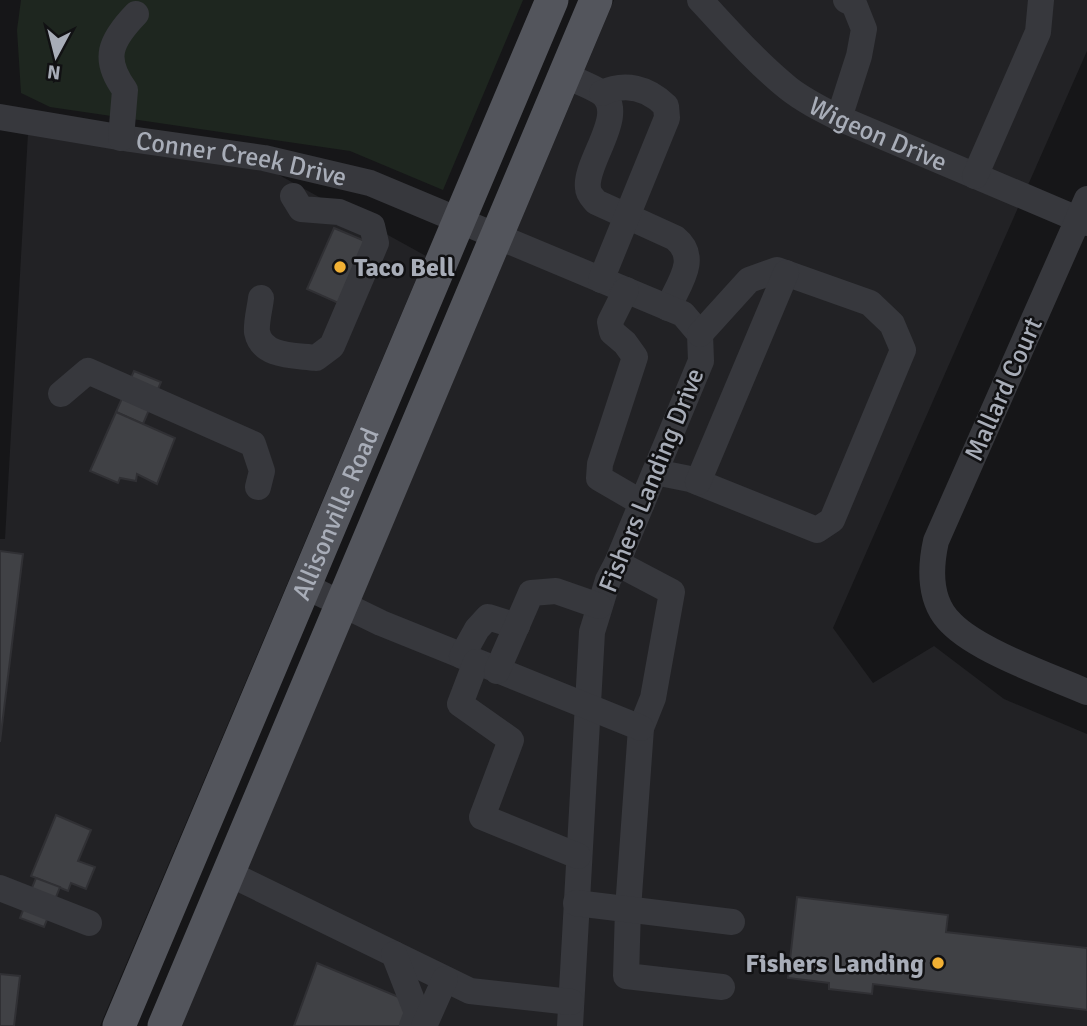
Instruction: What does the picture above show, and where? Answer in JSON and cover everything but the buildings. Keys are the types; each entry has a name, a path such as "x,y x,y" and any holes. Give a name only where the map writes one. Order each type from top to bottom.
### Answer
{"main road":[{"name":"Allisonville Road","path":"164,1026 340,603 478,229 552,0"},
{"name":"Allisonville Road","path":"119,1026 305,586 478,229 565,75 596,0"}],"street":[{"name":"Wigeon Drive","path":"700,0 789,89 839,118 975,176 1084,213"},
{"path":"839,118 859,57 864,29 854,4 846,0"},
{"path":"975,176 1038,32 1041,0"},
{"path":"121,138 125,90 114,75 110,60 114,41 136,14"},
{"path":"565,75 602,93 609,106 610,121 588,177 588,191 596,202 675,238 685,246 689,260 668,308"},
{"path":"601,280 667,118 666,106 658,98 629,86 615,87 602,93"},
{"name":"Conner Creek Drive","path":"0,117 121,138 264,158 340,175 370,183 478,229"},
{"path":"261,298 257,333 265,347 277,354 316,358 331,346 376,243 372,226 339,212 301,209 293,196"},
{"name":"Mallard Court","path":"1084,213 936,541 931,562 932,583 951,624 972,639 1087,692"},
{"name":"Fishers Landing Drive","path":"478,229 683,314 700,334 701,361 608,580 592,632 570,1014"},
{"path":"655,472 698,482 817,530 832,520 903,350 892,324 870,303 777,270 749,280 700,334"},
{"path":"698,482 786,273"},
{"path":"626,290 610,322 612,332 625,343 635,358 600,464 599,478 642,503"},
{"path":"61,394 88,371 253,444 262,471 258,487"},
{"path":"617,563 672,592 653,698 641,728 626,976 722,987"},
{"path":"305,586 478,663 641,728"},
{"path":"578,856 482,817 511,740 460,704 478,663 517,625 531,593 556,591 598,607"},
{"path":"478,663 477,629 488,617 517,625"},
{"path":"228,873 470,991 570,1014"},
{"path":"0,888 89,923"},
{"path":"576,903 732,922"},
{"path":"394,954 417,1013 412,1026"},
{"path":"424,1026 445,979"}],"shaded area":[{"path":"21,0 523,0 443,190 350,151 50,107 21,93 17,30"},
{"path":"614,0 1087,0 1087,51 833,628 873,683 934,646 1004,699 1087,734 1087,1026 181,1026"},
{"path":"28,133 270,170 426,256 100,1026 0,1026 0,539 5,539"}],"place":[{"name":"Taco Bell","path":"340,267"},
{"name":"Fishers Landing","path":"938,963"}]}
